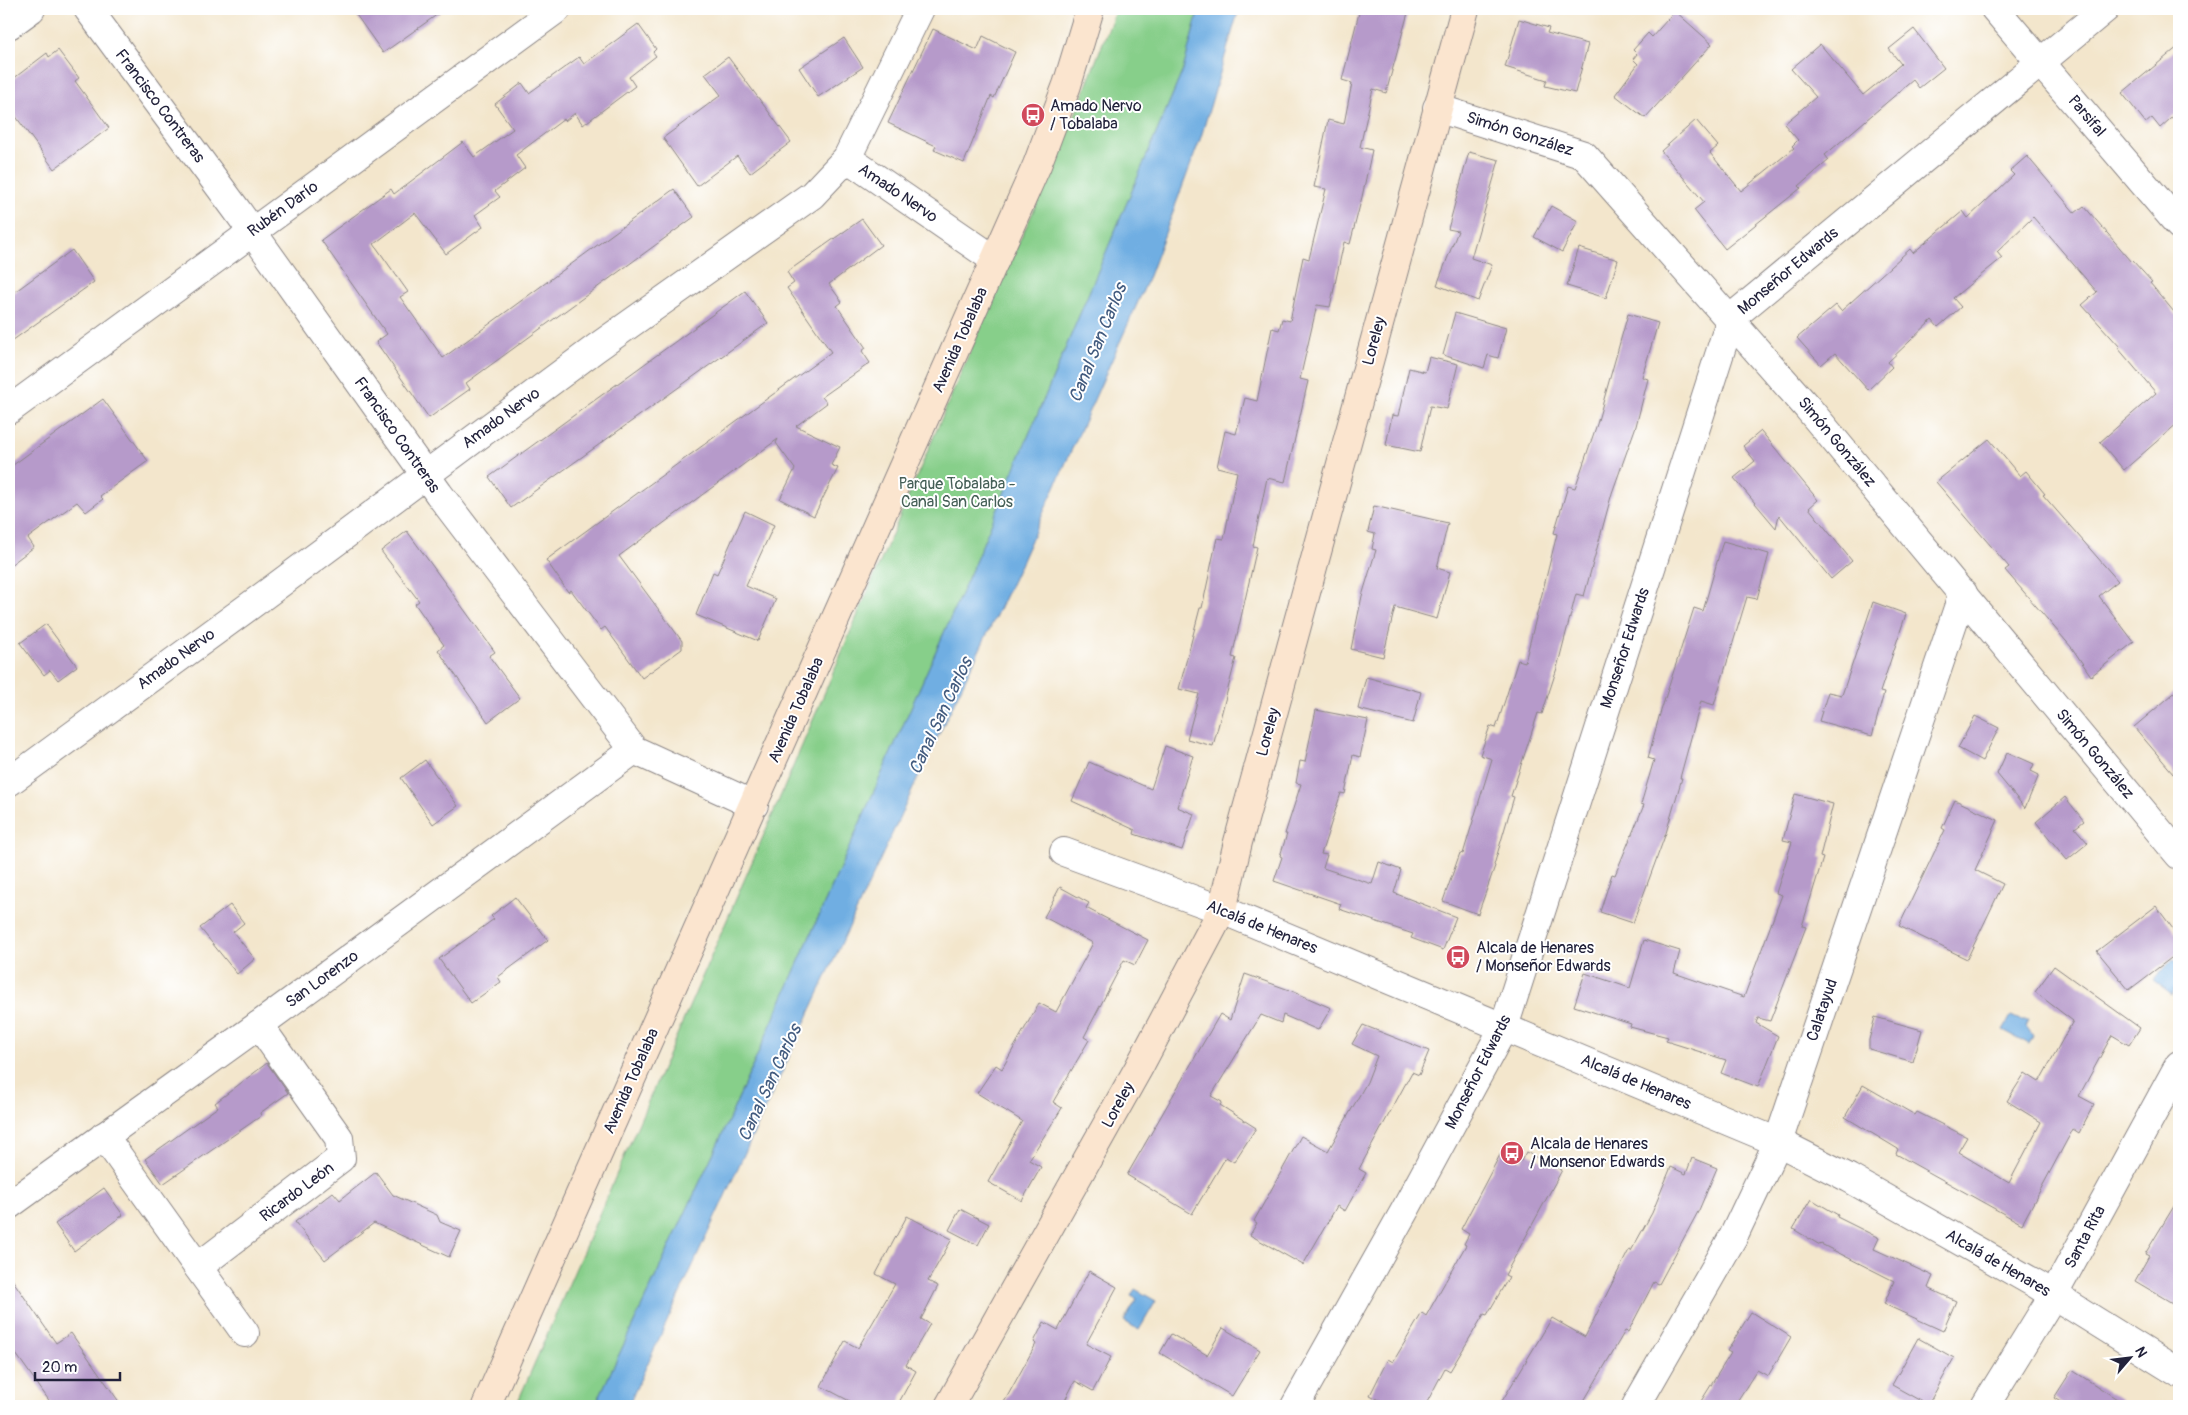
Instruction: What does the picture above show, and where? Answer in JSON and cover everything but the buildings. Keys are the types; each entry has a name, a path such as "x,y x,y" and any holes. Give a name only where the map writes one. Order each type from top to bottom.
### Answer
{"main road":[{"name":"Avenida Tobalaba","path":"486,1406 1037,165 1067,85 1090,9"},
{"name":"Loreley","path":"949,1406 1138,1068 1222,910 1238,842 1465,9"}],"street":[{"path":"9,25 31,9"},
{"name":"Francisco Contreras","path":"88,9 253,231 425,474 634,750 754,804"},
{"name":"Rubén Darío","path":"9,410 557,9"},
{"path":"847,158 920,9"},
{"name":"Parsifal","path":"1995,9 2179,225"},
{"name":"Monseñor Edwards","path":"1295,1406 1504,1027 1731,318 2105,9"},
{"name":"Simón González","path":"1437,108 1584,155 1731,318 1814,414 2179,855"},
{"name":"Amado Nervo","path":"9,782 266,594 596,348 812,195 847,158 995,260"},
{"name":"Calatayud","path":"1636,1406 1732,1237 1778,1142 1963,593"},
{"name":"San Lorenzo","path":"9,1205 259,1025 634,750"},
{"name":"Alcalá de Henares","path":"1064,852 1222,910 1778,1142 1849,1178 2054,1294 2179,1373"},
{"name":"Ricardo León","path":"198,1267 341,1158 339,1138 259,1025"},
{"name":"Santa Rita","path":"1985,1406 2054,1294 2179,1065"},
{"path":"104,1136 245,1333"}],"green space":[{"name":"Parque Tobalaba - Canal San Carlos","path":"1116,9 1199,9 1183,70 973,567 727,1124 595,1406 516,1406 772,816 995,293 1058,159"}],"water":[{"name":"Canal San Carlos","path":"1199,9 1239,9 1201,137 1146,284 1015,576 916,782 628,1406 595,1406 727,1124 973,567 1183,70"},
{"path":"2173,959 2179,963 2179,979 2172,995 2153,981"},
{"path":"2011,1016 2020,1020 2029,1020 2026,1026 2033,1036 2029,1044 2003,1030"},
{"path":"1135,1289 1156,1301 1139,1330 1124,1321 1137,1299 1131,1296"}],"place":[{"name":"Amado Nervo / Tobalaba","path":"1033,115"},
{"name":"Alcala de Henares / Monseñor Edwards","path":"1458,957"},
{"name":"Alcala de Henares / Monsenor Edwards","path":"1512,1153"}]}
